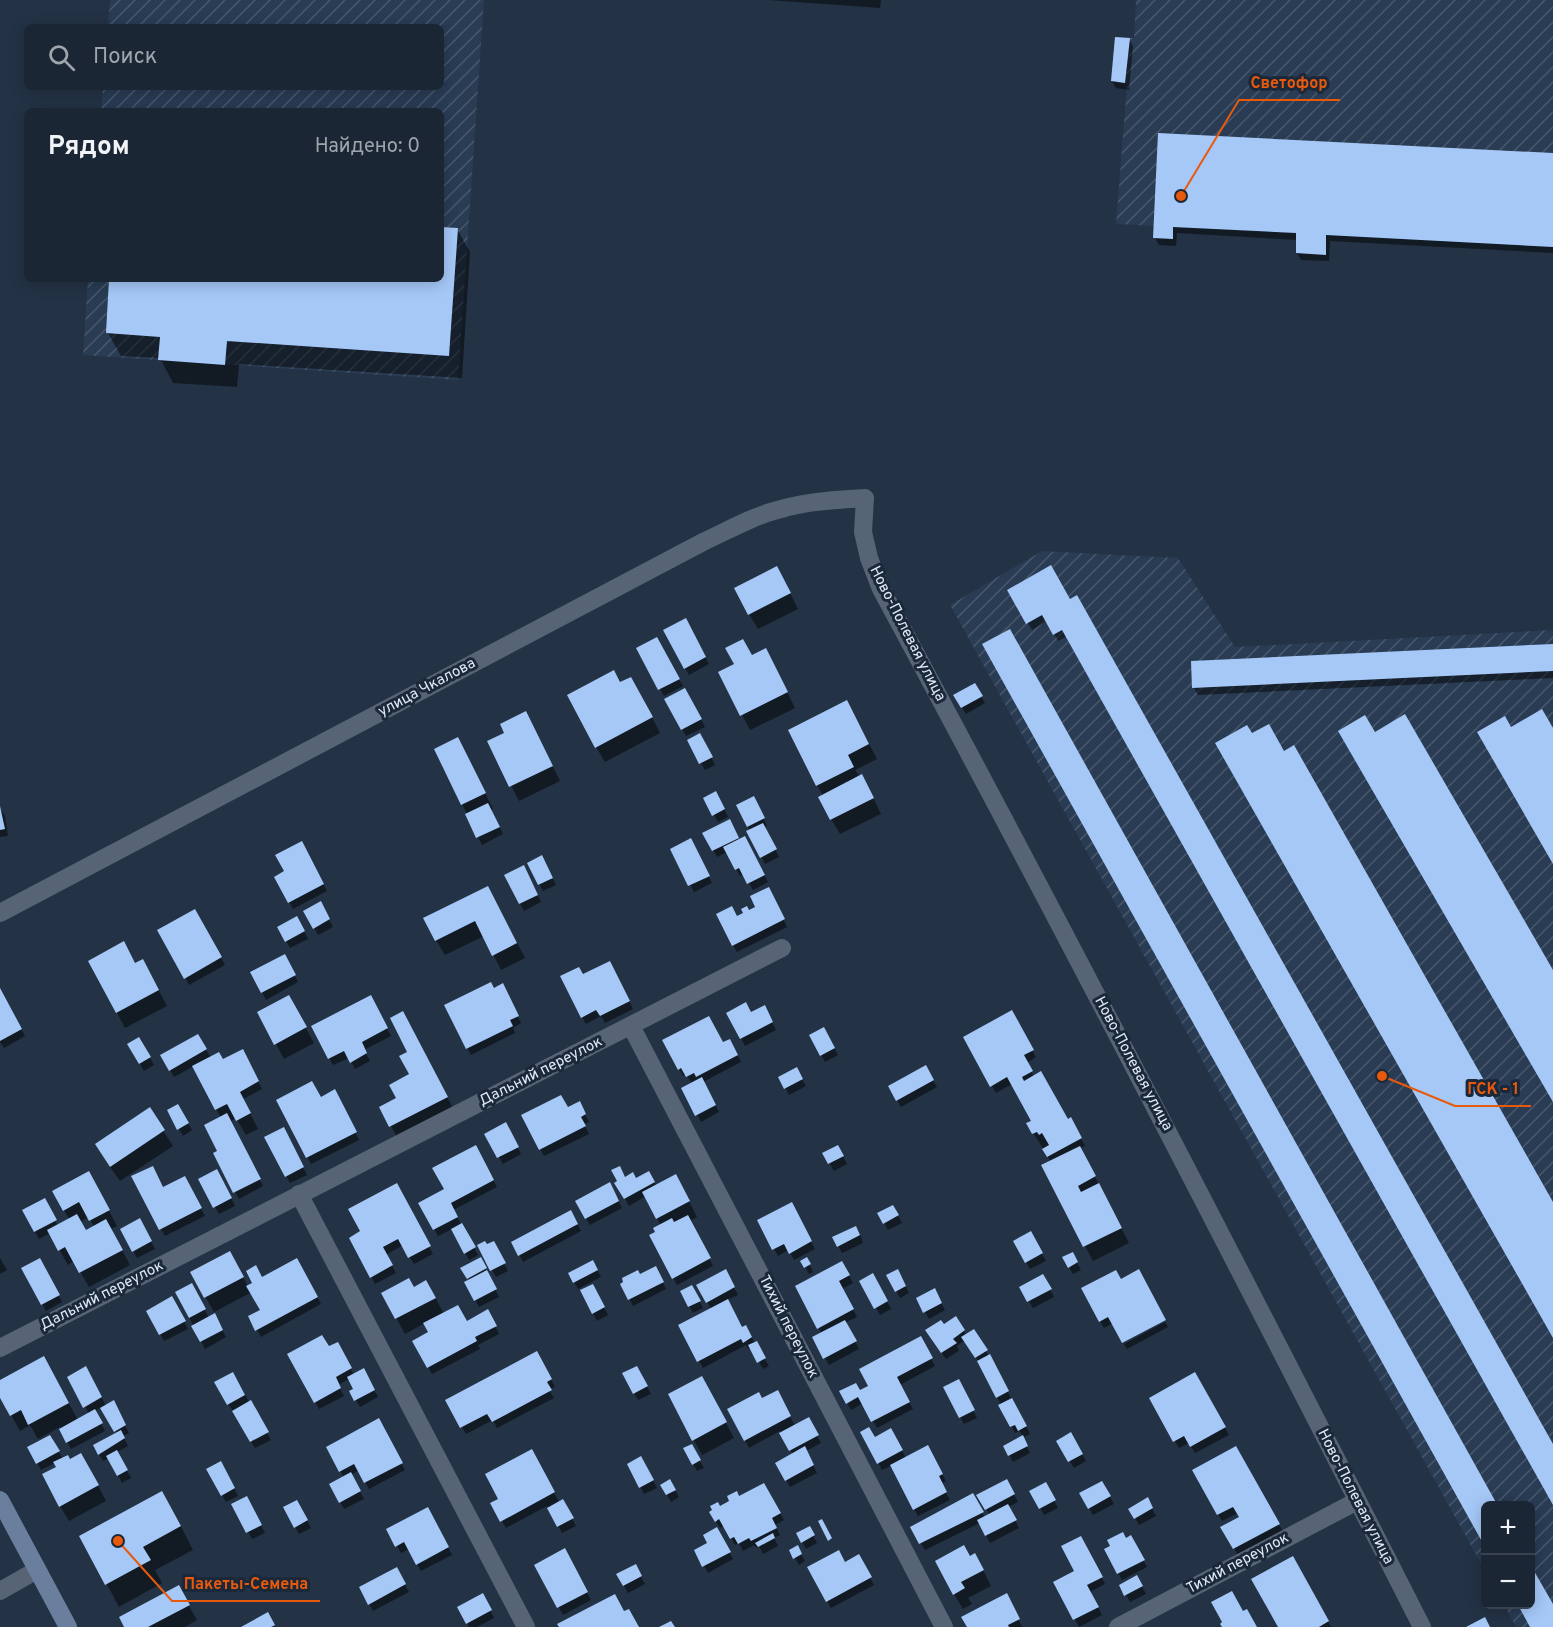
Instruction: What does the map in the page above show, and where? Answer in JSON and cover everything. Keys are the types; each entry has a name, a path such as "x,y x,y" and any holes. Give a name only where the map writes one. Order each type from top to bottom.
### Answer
{"main road":[{"path":"0,1500 68,1627"}],"street":[{"name":"улица Чкалова","path":"0,913 752,518 783,508 865,498"},
{"name":"Ново-Полевая улица","path":"865,498 863,532 868,558 881,589 1012,830 1191,1174 1422,1627"},
{"name":"Дальний переулок","path":"0,1348 782,948"},
{"name":"Тихий переулок","path":"631,1026 944,1627"},
{"path":"299,1194 526,1627"},
{"name":"Тихий переулок","path":"1118,1627 1357,1501"},
{"path":"0,1591 37,1570"}],"shaded area":[{"path":"110,0 484,0 458,380 83,355 88,282 444,282 444,108 101,108 103,90 444,90 444,24 108,24"},
{"path":"1136,0 1553,0 1553,247 1116,224 1127,84 1111,81 1115,37 1134,38"},
{"path":"1042,551 1178,558 1235,647 1553,630 1553,1627 1516,1627 1506,1609 1535,1609 1535,1501 1481,1501 1481,1564 950,605"}],"building":[{"path":"1115,37 1130,38 1125,83 1111,81"},
{"path":"1158,133 1553,153 1553,247 1326,235 1326,255 1296,253 1296,233 1173,227 1173,239 1153,238"},
{"path":"444,227 458,228 449,356 227,341 225,365 158,360 160,337 106,333 109,282 444,282"},
{"path":"1051,565 1070,599 1077,595 1553,1444 1553,1505 1062,630 1053,635 1042,615 1026,624 1007,590"},
{"path":"777,566 791,593 748,615 734,588"},
{"path":"686,618 706,657 684,669 663,630"},
{"path":"1010,629 1495,1501 1481,1501 1481,1540 982,644"},
{"path":"657,637 680,679 658,690 636,648"},
{"path":"743,639 752,655 766,648 788,692 740,716 718,672 734,664 725,648"},
{"path":"1553,644 1553,671 1192,688 1191,661"},
{"path":"614,670 620,682 631,677 653,717 595,748 567,695"},
{"path":"975,683 983,696 961,708 953,695"},
{"path":"685,688 702,719 681,730 664,699"},
{"path":"847,700 869,744 848,755 854,767 816,786 788,730"},
{"path":"1542,709 1553,728 1553,864 1477,732 1505,716 1511,727"},
{"path":"526,711 553,766 509,787 487,741 504,733 500,724"},
{"path":"1405,714 1553,970 1553,1102 1338,731 1365,715 1375,732"},
{"path":"1269,724 1284,751 1294,745 1553,1202 1553,1338 1215,743 1247,725 1252,733"},
{"path":"700,733 713,757 699,764 687,740"},
{"path":"458,737 486,793 461,805 434,749"},
{"path":"862,774 874,798 830,820 818,797"},
{"path":"716,791 725,809 712,816 703,798"},
{"path":"754,796 765,818 747,827 736,805"},
{"path":"488,803 500,827 476,838 465,814"},
{"path":"0,806 5,829 0,830"},
{"path":"730,819 739,838 712,851 702,833"},
{"path":"763,823 777,849 760,858 746,831"},
{"path":"745,836 765,875 747,884 739,868 735,870 723,847"},
{"path":"691,838 710,876 688,886 670,849"},
{"path":"302,841 324,884 288,903 274,877 284,871 275,855"},
{"path":"542,855 553,878 538,885 527,863"},
{"path":"524,865 538,895 519,904 504,875"},
{"path":"488,886 517,943 492,956 475,921 435,941 423,918"},
{"path":"769,887 785,919 732,946 716,914 732,906 737,916 743,913 741,909 747,906 749,910 755,907 750,896"},
{"path":"321,901 330,919 313,929 303,911"},
{"path":"195,909 222,957 184,979 157,930"},
{"path":"297,916 305,931 285,942 277,927"},
{"path":"124,941 135,963 143,959 159,990 116,1013 88,961"},
{"path":"285,954 296,975 261,993 250,972"},
{"path":"610,961 630,1001 600,1016 596,1010 581,1018 560,976 579,967 583,974"},
{"path":"491,982 494,988 503,983 519,1016 510,1020 513,1026 466,1049 444,1005"},
{"path":"0,988 22,1029 0,1041"},
{"path":"289,995 307,1027 274,1045 257,1012"},
{"path":"371,995 388,1028 362,1042 367,1053 350,1063 344,1051 328,1059 311,1026"},
{"path":"746,1002 751,1012 765,1005 773,1022 740,1039 726,1013"},
{"path":"1012,1010 1034,1050 1024,1055 1033,1071 1022,1077 1024,1081 1041,1071 1068,1119 1071,1117 1082,1138 1047,1157 1042,1149 1049,1145 1042,1133 1032,1134 1026,1123 1031,1121 1007,1077 990,1087 963,1037"},
{"path":"403,1011 448,1097 389,1127 379,1107 396,1098 389,1085 409,1074 399,1056 407,1052 390,1018"},
{"path":"709,1016 723,1042 730,1039 738,1055 696,1077 694,1073 686,1077 681,1068 678,1070 662,1040"},
{"path":"824,1027 835,1048 820,1056 809,1035"},
{"path":"198,1034 207,1049 169,1071 160,1055"},
{"path":"139,1037 151,1057 139,1064 127,1044"},
{"path":"243,1049 259,1081 240,1092 251,1113 236,1121 227,1104 215,1110 192,1066 219,1052 223,1059"},
{"path":"926,1065 934,1080 896,1101 888,1086"},
{"path":"797,1067 803,1079 784,1089 778,1077"},
{"path":"702,1077 716,1105 695,1116 681,1088"},
{"path":"312,1081 321,1097 335,1089 357,1132 306,1158 276,1100"},
{"path":"561,1095 568,1107 580,1101 586,1114 581,1117 586,1126 539,1150 521,1115"},
{"path":"178,1104 189,1123 177,1130 167,1110"},
{"path":"150,1107 165,1130 110,1167 95,1144"},
{"path":"227,1113 261,1179 233,1193 213,1153 217,1151 204,1125"},
{"path":"506,1122 519,1147 497,1158 484,1134"},
{"path":"284,1127 304,1167 285,1177 264,1137"},
{"path":"476,1145 494,1180 451,1203 458,1217 433,1230 418,1203 444,1189 432,1168"},
{"path":"838,1145 844,1156 828,1164 822,1153"},
{"path":"1080,1146 1096,1176 1078,1186 1081,1192 1099,1183 1122,1228 1083,1247 1041,1165"},
{"path":"153,1166 163,1187 185,1176 202,1208 159,1230 131,1176"},
{"path":"620,1166 625,1177 633,1172 636,1178 649,1171 655,1182 624,1199 614,1183 617,1181 611,1170"},
{"path":"217,1169 232,1198 213,1208 198,1179"},
{"path":"89,1171 110,1210 89,1221 79,1202 63,1211 52,1191"},
{"path":"676,1174 690,1201 656,1219 642,1192"},
{"path":"610,1182 619,1201 585,1219 575,1201"},
{"path":"397,1183 431,1246 408,1258 398,1239 383,1247 393,1265 370,1278 349,1238 360,1231 348,1209"},
{"path":"45,1198 57,1220 34,1232 22,1210"},
{"path":"792,1202 812,1241 789,1254 784,1244 772,1250 757,1220"},
{"path":"893,1205 899,1215 883,1224 877,1213"},
{"path":"571,1210 578,1224 518,1256 511,1242"},
{"path":"77,1214 86,1230 106,1219 123,1250 79,1273 65,1247 58,1251 47,1230"},
{"path":"688,1215 711,1258 672,1279 649,1235 655,1232 653,1228 672,1218 674,1222"},
{"path":"140,1218 152,1241 132,1252 120,1229"},
{"path":"462,1223 476,1247 464,1254 451,1229"},
{"path":"856,1226 860,1235 837,1247 832,1237"},
{"path":"1031,1231 1043,1253 1025,1263 1013,1241"},
{"path":"485,1241 487,1244 494,1241 506,1263 490,1271 477,1245"},
{"path":"230,1251 244,1277 204,1298 190,1272"},
{"path":"1073,1252 1078,1262 1068,1268 1062,1257"},
{"path":"481,1257 487,1268 467,1279 460,1268"},
{"path":"807,1257 811,1264 804,1268 800,1261"},
{"path":"40,1258 60,1295 41,1305 21,1268"},
{"path":"297,1258 318,1297 255,1331 248,1316 260,1310 246,1286 252,1283 246,1271 256,1265 262,1277"},
{"path":"593,1260 598,1270 573,1283 568,1273"},
{"path":"842,1261 850,1275 839,1281 854,1309 817,1329 795,1286"},
{"path":"656,1266 664,1282 628,1300 620,1284 623,1282 622,1278 638,1270 640,1274"},
{"path":"726,1269 735,1287 706,1303 696,1285"},
{"path":"898,1269 906,1286 895,1292 886,1275"},
{"path":"1139,1269 1166,1320 1122,1343 1108,1317 1099,1322 1081,1288 1116,1270 1121,1279"},
{"path":"487,1270 497,1289 474,1301 464,1282"},
{"path":"873,1273 888,1301 874,1309 859,1281"},
{"path":"1043,1274 1052,1289 1027,1302 1019,1287"},
{"path":"409,1278 414,1287 426,1280 436,1298 395,1319 381,1293"},
{"path":"192,1283 206,1309 189,1318 175,1292"},
{"path":"593,1284 605,1307 592,1314 580,1290"},
{"path":"692,1285 701,1301 688,1307 680,1291"},
{"path":"935,1288 942,1303 923,1313 916,1298"},
{"path":"172,1296 186,1321 159,1335 146,1311"},
{"path":"728,1299 742,1327 746,1325 752,1337 743,1343 741,1339 697,1362 678,1325"},
{"path":"458,1305 467,1321 488,1309 497,1326 475,1337 477,1341 427,1368 412,1341 428,1332 423,1323"},
{"path":"215,1313 223,1330 200,1342 191,1326"},
{"path":"956,1316 965,1330 953,1339 957,1343 941,1353 925,1330 941,1320 944,1324"},
{"path":"845,1320 857,1341 823,1359 812,1337"},
{"path":"974,1329 988,1350 975,1358 961,1337"},
{"path":"322,1335 329,1346 338,1342 352,1368 336,1377 341,1388 314,1403 287,1354"},
{"path":"921,1336 933,1358 897,1377 910,1402 871,1422 858,1397 846,1404 839,1391 856,1383 860,1390 868,1386 859,1369"},
{"path":"757,1341 766,1358 757,1363 748,1345"},
{"path":"537,1351 552,1379 547,1382 552,1390 492,1422 487,1414 460,1428 445,1400"},
{"path":"990,1354 1009,1391 996,1398 977,1361"},
{"path":"44,1356 69,1403 28,1425 21,1410 10,1416 0,1398 0,1380"},
{"path":"86,1366 102,1397 83,1408 67,1377"},
{"path":"637,1366 648,1386 633,1394 622,1373"},
{"path":"364,1368 375,1390 354,1401 349,1391 353,1389 347,1377"},
{"path":"233,1372 245,1395 227,1405 214,1382"},
{"path":"1195,1372 1226,1427 1190,1447 1184,1436 1173,1442 1149,1398"},
{"path":"702,1376 727,1422 692,1441 668,1394"},
{"path":"959,1379 975,1410 959,1418 943,1387"},
{"path":"778,1390 791,1416 744,1441 727,1409 759,1392 762,1398"},
{"path":"1012,1398 1027,1426 1018,1431 1015,1425 1010,1427 998,1405"},
{"path":"114,1400 126,1425 114,1432 100,1408"},
{"path":"251,1400 269,1432 250,1442 232,1411"},
{"path":"95,1409 103,1423 66,1443 59,1429"},
{"path":"809,1417 819,1435 789,1451 779,1433"},
{"path":"379,1418 403,1463 364,1483 354,1464 339,1472 326,1447"},
{"path":"869,1427 875,1437 891,1428 903,1450 877,1464 860,1432"},
{"path":"121,1430 125,1438 98,1455 93,1445"},
{"path":"1071,1432 1083,1454 1068,1462 1056,1441"},
{"path":"50,1435 60,1451 36,1464 27,1447"},
{"path":"1023,1435 1028,1446 1008,1456 1003,1446"},
{"path":"692,1444 701,1460 692,1465 683,1448"},
{"path":"928,1445 943,1474 939,1476 947,1492 913,1510 890,1465"},
{"path":"805,1446 814,1465 785,1481 775,1463"},
{"path":"1236,1446 1280,1524 1233,1549 1220,1527 1239,1517 1233,1507 1217,1515 1192,1470"},
{"path":"532,1449 555,1492 500,1522 490,1503 498,1499 485,1474"},
{"path":"117,1450 128,1470 117,1476 106,1456"},
{"path":"81,1453 99,1485 59,1507 42,1474 56,1467 53,1462 68,1455 70,1459"},
{"path":"641,1456 654,1480 639,1488 627,1464"},
{"path":"221,1461 235,1488 221,1496 206,1469"},
{"path":"351,1472 361,1491 339,1503 329,1484"},
{"path":"670,1479 676,1490 666,1495 660,1485"},
{"path":"1007,1479 1015,1494 985,1510 976,1495"},
{"path":"1102,1481 1111,1496 1088,1509 1079,1493"},
{"path":"1046,1482 1056,1500 1039,1509 1029,1491"},
{"path":"764,1483 781,1513 772,1518 777,1528 751,1541 749,1538 738,1544 734,1537 730,1539 719,1519 715,1522 709,1512 712,1510 710,1506 718,1502 720,1506 729,1501 727,1496 737,1491 739,1496"},
{"path":"162,1491 181,1526 143,1547 151,1560 105,1585 79,1536"},
{"path":"973,1493 984,1512 919,1544 910,1527"},
{"path":"247,1496 262,1525 246,1533 231,1504"},
{"path":"1148,1497 1153,1508 1134,1519 1128,1509"},
{"path":"563,1499 574,1518 557,1527 547,1508"},
{"path":"297,1500 308,1520 294,1528 283,1507"},
{"path":"1008,1504 1017,1520 985,1536 977,1520"},
{"path":"428,1507 449,1547 416,1565 404,1542 395,1547 386,1529"},
{"path":"822,1519 832,1538 828,1541 818,1521"},
{"path":"810,1526 815,1535 801,1543 796,1533"},
{"path":"717,1527 731,1552 702,1567 694,1550 707,1543 703,1535"},
{"path":"1123,1532 1126,1538 1131,1535 1145,1560 1117,1574 1104,1549 1110,1546 1107,1540"},
{"path":"773,1533 775,1538 758,1547 755,1543"},
{"path":"1081,1536 1103,1577 1087,1585 1099,1607 1073,1620 1053,1582 1074,1571 1061,1546"},
{"path":"798,1545 802,1554 793,1559 789,1550"},
{"path":"964,1545 970,1556 975,1553 984,1570 961,1582 965,1588 953,1595 935,1561"},
{"path":"565,1548 588,1592 557,1608 534,1565"},
{"path":"839,1550 845,1562 859,1554 872,1577 826,1602 807,1567"},
{"path":"1293,1556 1329,1621 1319,1627 1278,1627 1251,1579"},
{"path":"636,1564 642,1576 623,1586 616,1574"},
{"path":"397,1567 406,1584 368,1605 359,1587"},
{"path":"1535,1573 1553,1604 1553,1627 1530,1627 1520,1609 1535,1609"},
{"path":"1137,1575 1143,1586 1124,1596 1119,1585"},
{"path":"179,1585 190,1605 148,1627 124,1627 119,1617"},
{"path":"1232,1591 1243,1611 1247,1609 1257,1627 1222,1627 1220,1624 1222,1622 1211,1602"},
{"path":"483,1593 492,1610 466,1624 457,1607"},
{"path":"1007,1593 1020,1619 1008,1625 1009,1627 967,1627 961,1617"},
{"path":"615,1594 624,1611 629,1609 639,1627 559,1627 557,1624"},
{"path":"268,1612 275,1625 241,1627"},
{"path":"1485,1617 1490,1627 1466,1627"},
{"path":"671,1621 675,1627 659,1627"}],"place":[{"name":"Светофор","path":"1181,196"},
{"name":"ГСК - 1","path":"1382,1076"},
{"name":"Пакеты-Семена","path":"118,1541"}]}
